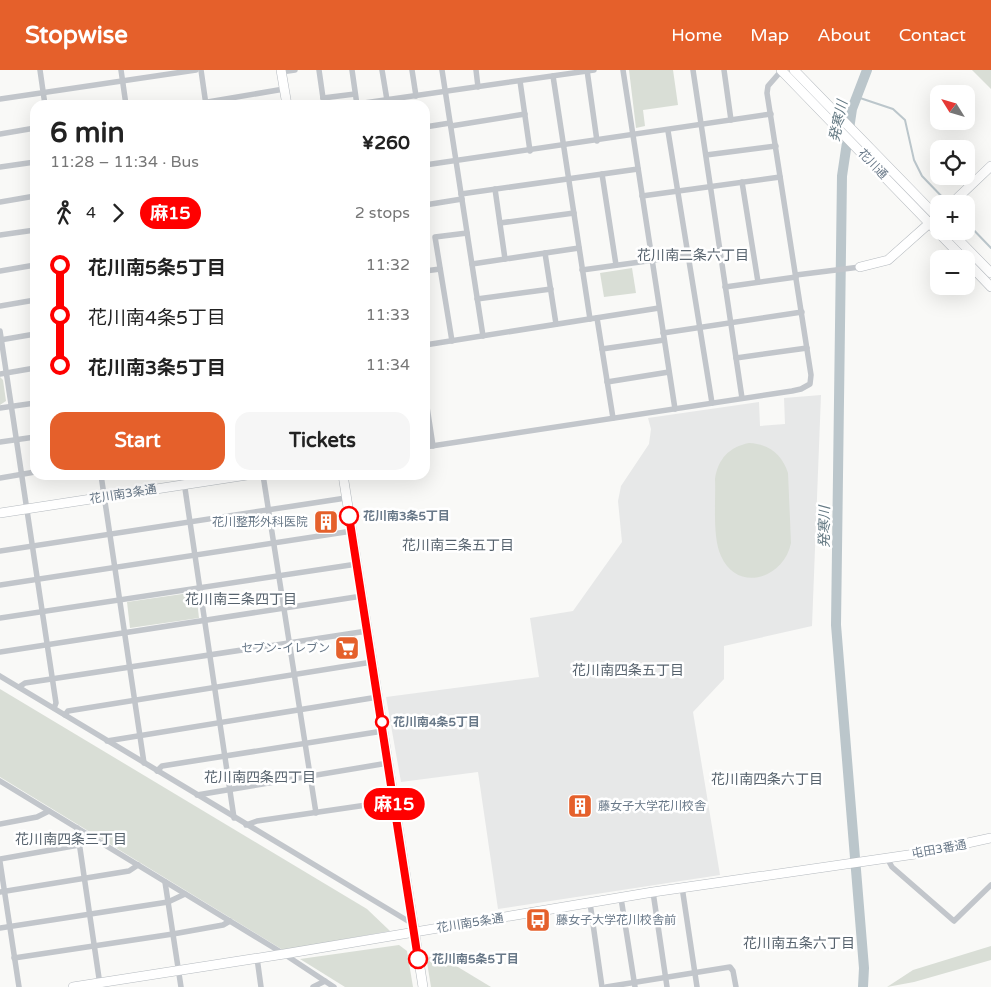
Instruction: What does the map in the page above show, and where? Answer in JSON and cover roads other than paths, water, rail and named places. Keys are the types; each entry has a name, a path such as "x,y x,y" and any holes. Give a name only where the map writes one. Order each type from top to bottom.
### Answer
{"street":[{"path":"40,70 44,100"},
{"path":"121,70 125,100"},
{"path":"0,99 196,70"},
{"path":"201,70 205,100"},
{"path":"286,100 281,71 295,70"},
{"path":"319,70 323,98 355,94"},
{"path":"352,70 356,100"},
{"path":"382,70 387,100 594,70"},
{"path":"412,70 416,96"},
{"path":"442,70 483,336"},
{"path":"476,70 478,87"},
{"path":"587,70 597,141"},
{"path":"622,70 674,409"},
{"path":"693,70 742,398"},
{"path":"724,70 731,120"},
{"path":"430,446 712,403 806,387 810,384 811,375 780,177 768,86 781,70"},
{"name":"花川通","path":"781,70 869,160 930,213"},
{"name":"花川通","path":"794,70 930,212"},
{"path":"553,76 590,319"},
{"path":"520,81 530,151"},
{"path":"227,100 284,89"},
{"path":"430,127 524,114"},
{"path":"430,164 633,136 771,114"},
{"path":"0,134 30,129"},
{"path":"668,130 712,403"},
{"path":"706,155 776,146"},
{"path":"0,167 30,163"},
{"path":"960,195 991,166"},
{"path":"430,204 495,189 638,169"},
{"path":"602,174 616,265"},
{"path":"642,196 780,177"},
{"path":"742,182 758,282"},
{"path":"495,189 505,259"},
{"path":"0,202 30,197"},
{"path":"500,223 574,213"},
{"path":"725,287 860,267 888,260 930,223"},
{"path":"0,235 30,231"},
{"path":"452,340 435,237 467,233"},
{"path":"959,240 991,273"},
{"path":"472,264 579,248"},
{"path":"582,270 720,251"},
{"path":"545,253 556,324"},
{"path":"0,271 30,266"},
{"path":"430,270 440,269"},
{"name":"花川通","path":"975,270 991,286"},
{"path":"477,299 551,289"},
{"path":"0,306 30,301"},
{"path":"430,344 659,308"},
{"path":"663,333 802,312"},
{"path":"597,318 613,418"},
{"path":"0,331 3,373 11,406 27,509 56,703 54,708"},
{"path":"1,340 30,335"},
{"path":"602,349 664,340"},
{"path":"736,358 807,348"},
{"path":"3,373 30,369"},
{"path":"607,382 669,372"},
{"path":"0,408 30,404"},
{"path":"430,423 434,446"},
{"path":"0,442 30,438"},
{"path":"0,478 30,473"},
{"path":"102,480 144,763"},
{"path":"184,480 234,818"},
{"name":"花川南3条通","path":"0,513 104,497 184,480"},
{"path":"264,480 316,813"},
{"path":"344,480 423,987"},
{"path":"0,551 346,498"},
{"path":"0,584 352,531"},
{"path":"0,618 357,564"},
{"path":"0,652 362,596"},
{"path":"19,687 25,683 367,630"},
{"path":"65,715 68,711 372,662"},
{"path":"0,676 414,928"},
{"path":"107,741 300,708 378,697"},
{"path":"157,771 162,766 383,731"},
{"path":"197,795 388,763"},
{"path":"0,782 284,954 334,987"},
{"path":"246,825 394,801"},
{"path":"0,824 37,817 49,811"},
{"path":"77,828 100,985"},
{"name":"屯田3番通","path":"887,858 940,850 991,838"},
{"path":"19,987 10,927 2,892 0,860 96,840"},
{"path":"887,858 892,867 954,921 991,885"},
{"name":"花川南5条通","path":"73,987 100,985 284,954 414,928 887,858"},
{"path":"2,892 84,880 129,871 138,865"},
{"path":"165,882 180,987"},
{"path":"682,888 696,987"},
{"path":"653,892 667,987"},
{"path":"0,928 168,902 185,894"},
{"path":"621,898 634,985"},
{"path":"590,903 602,987"},
{"path":"14,958 173,934 223,925 230,921"},
{"path":"257,958 262,987"},
{"path":"606,987 634,985 730,968 733,971 736,987"},
{"path":"313,987 325,981"}],"waterway":[{"name":"発寒川","path":"863,987 864,968 836,625 842,176 852,109 867,70"},
{"path":"857,97 893,109 905,120 914,160 922,176 940,195"},
{"path":"975,231 991,248"}],"place":[{"name":"花川南3条5丁目","path":"349,516"},
{"name":"花川整形外科医院","path":"326,522"},
{"name":"セブン-イレブン","path":"347,648"},
{"name":"花川南4条5丁目","path":"382,722"},
{"name":"藤女子大学花川校舎","path":"580,806"},
{"name":"藤女子大学花川校舎前","path":"538,920"},
{"name":"花川南5条5丁目","path":"418,959"}],"district":[{"name":"花川南二条六丁目","path":"693,255"},
{"name":"花川南三条五丁目","path":"458,545"},
{"name":"花川南三条四丁目","path":"241,599"},
{"name":"花川南四条五丁目","path":"628,670"},
{"name":"花川南四条四丁目","path":"260,777"},
{"name":"花川南四条六丁目","path":"767,779"},
{"name":"花川南四条三丁目","path":"71,839"},
{"name":"花川南五条六丁目","path":"799,943"}]}
